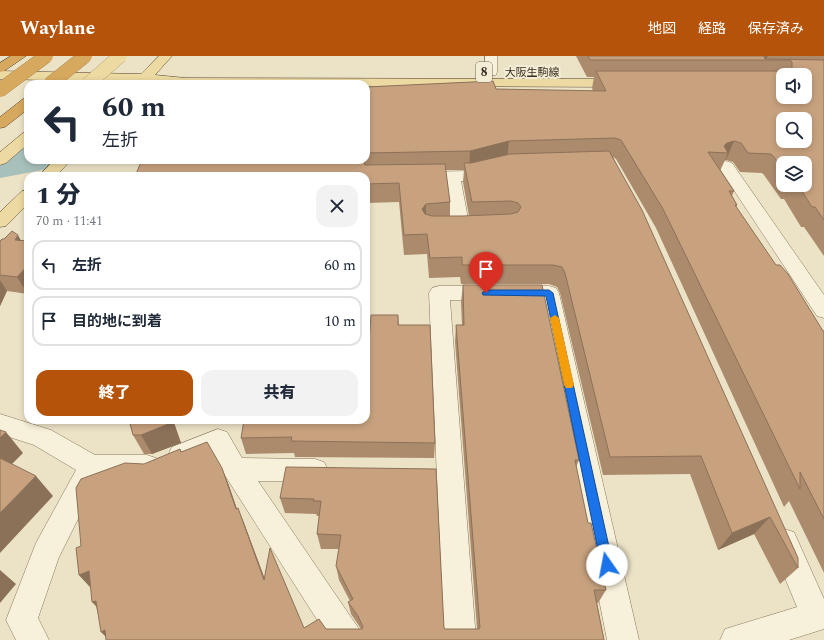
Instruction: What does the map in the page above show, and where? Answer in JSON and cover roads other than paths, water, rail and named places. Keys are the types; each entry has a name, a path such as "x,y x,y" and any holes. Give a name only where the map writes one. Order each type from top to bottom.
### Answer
{"highway":[{"path":"0,68 20,56"},
{"path":"0,90 46,56"},
{"path":"55,80 85,56"},
{"path":"0,124 24,105"}],"main road":[{"path":"93,80 120,56"},
{"path":"143,80 166,56"},
{"name":"大阪生駒線","path":"148,80 196,72 491,72 633,77 370,80"},
{"name":"大阪生駒線","path":"0,75 118,80"},
{"path":"0,160 24,139"},
{"path":"51,172 59,164"},
{"path":"0,222 24,199"}],"street":[{"path":"491,56 491,72"},
{"path":"370,178 469,176 507,166"},
{"path":"726,166 824,311"},
{"path":"452,176 462,229"},
{"path":"460,640 438,472 439,293 549,293 623,640"},
{"path":"4,430 42,437 92,466 154,466 218,439 235,469 348,640"},
{"path":"33,640 22,620 46,553 92,466"},
{"path":"235,469 339,470"},
{"path":"736,640 820,615 776,523"}],"waterway":[{"path":"0,165 24,161"}]}
